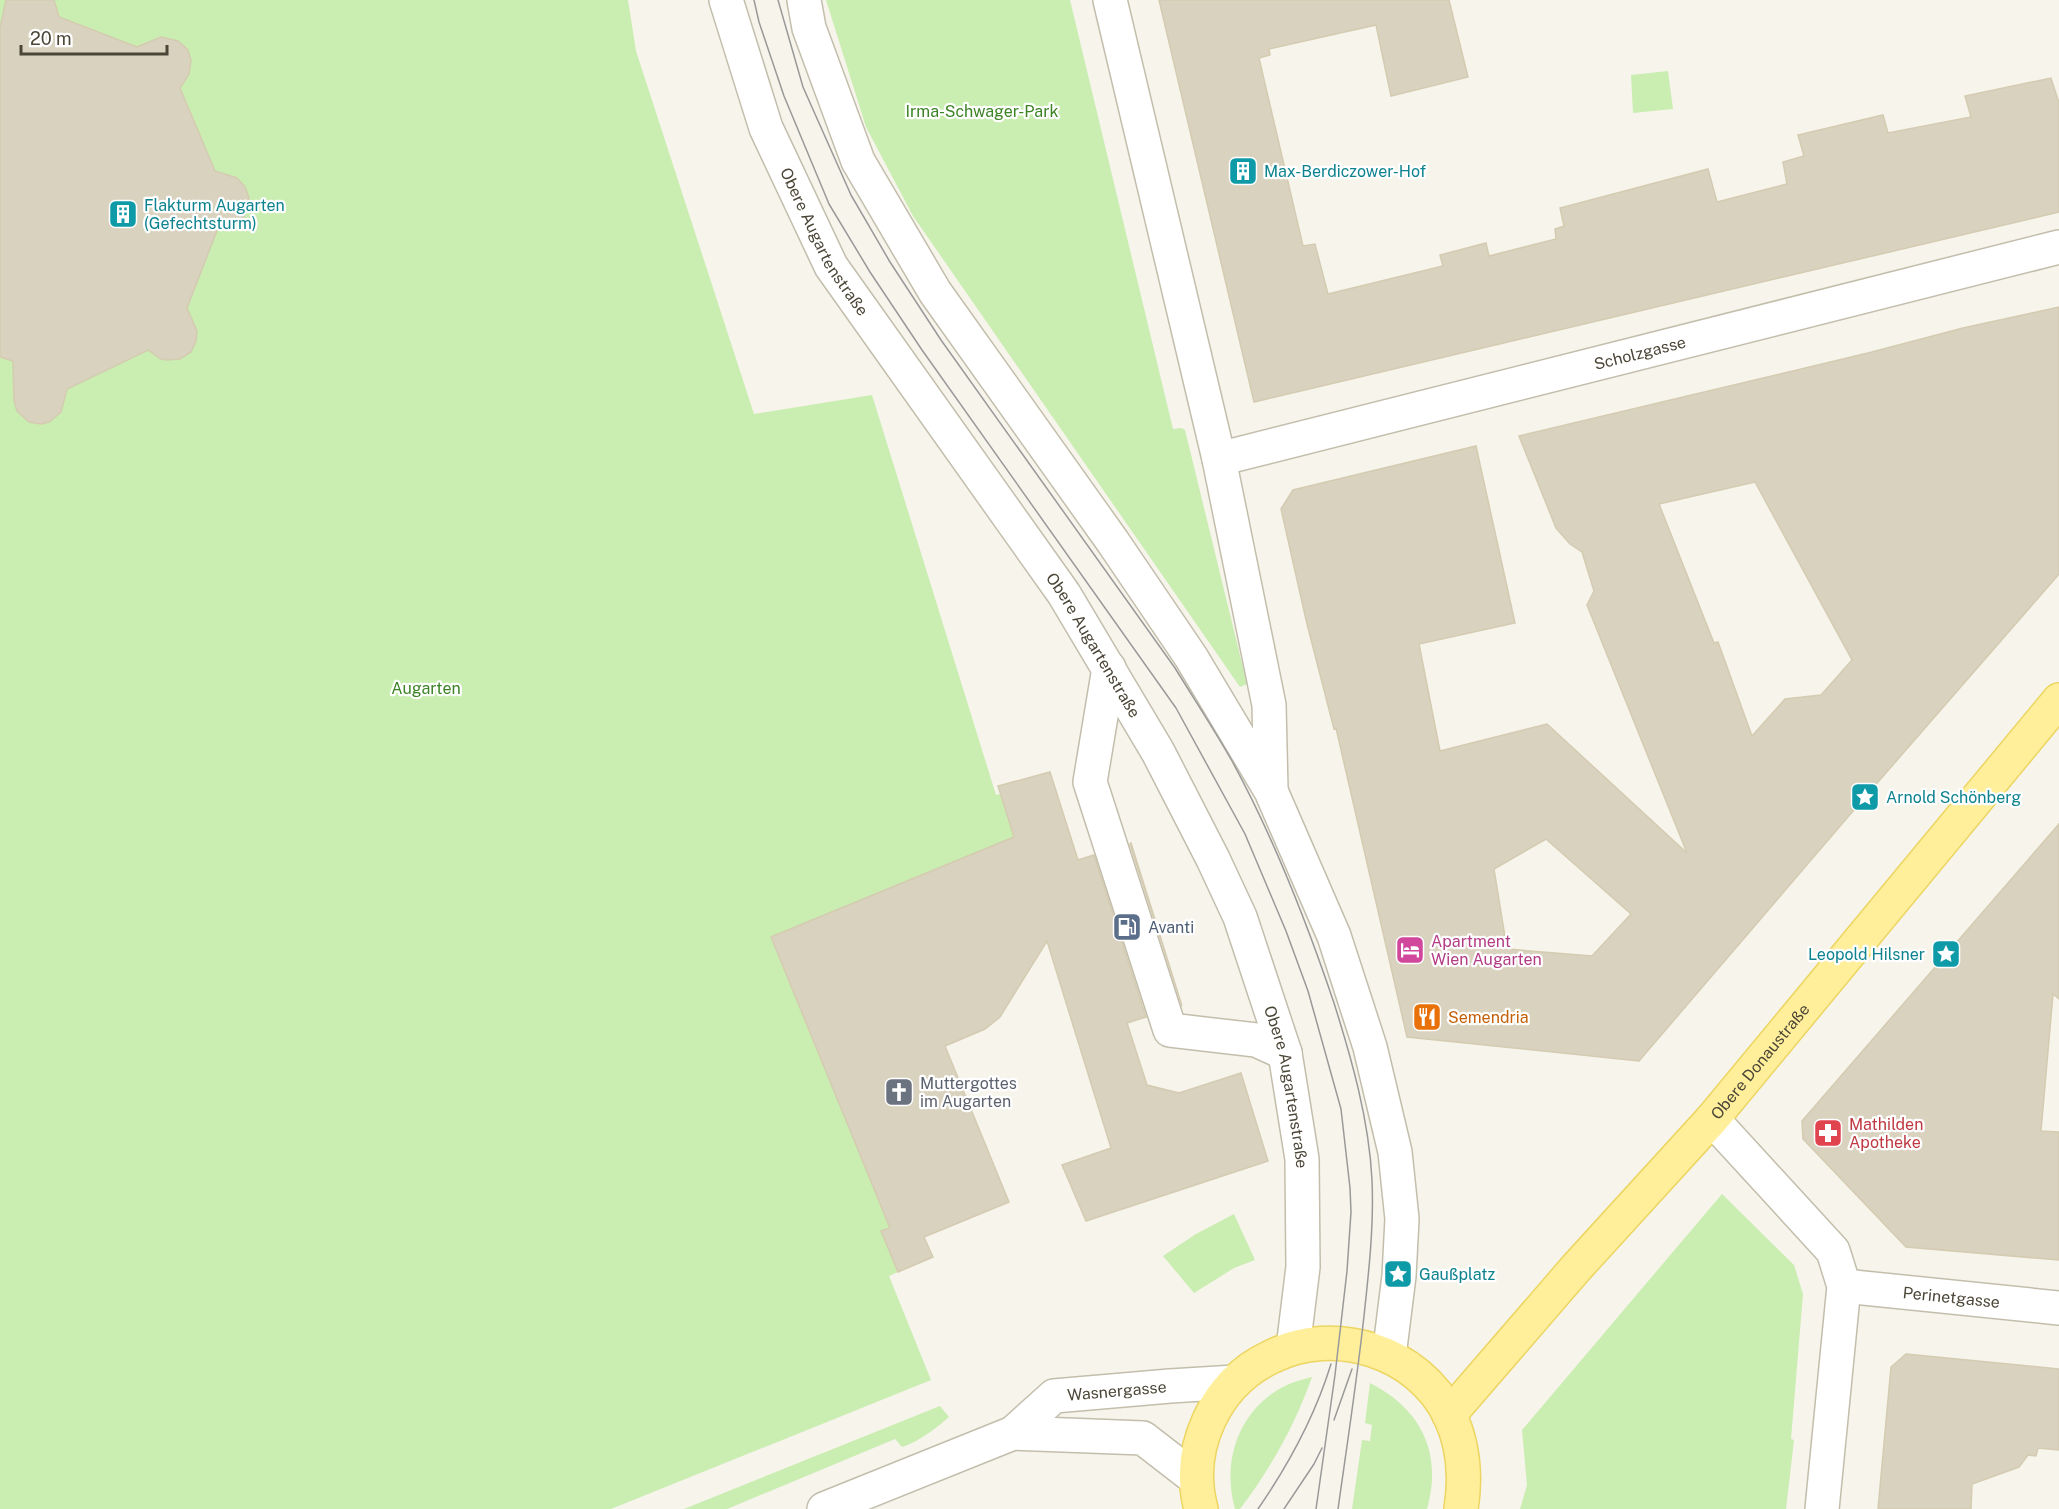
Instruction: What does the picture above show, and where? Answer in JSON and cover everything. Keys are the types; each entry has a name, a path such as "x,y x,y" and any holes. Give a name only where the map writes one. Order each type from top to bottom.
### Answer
{"main road":[{"name":"Obere Donaustraße","path":"1449,1415 1576,1268 1712,1119 2059,700"},
{"path":"1199,1494 1200,1444 1223,1395 1235,1382 1262,1361 1309,1344 1338,1342 1357,1345 1389,1356 1418,1375 1430,1387 1449,1415 1462,1452 1465,1472 1461,1509"}],"street":[{"name":"Obere Augartenstraße","path":"726,0 766,128 831,266 1064,594 1158,752 1214,859 1240,917 1285,1053 1304,1181 1303,1267 1293,1348"},
{"path":"804,0 809,28 858,161 935,292 1113,542 1191,657 1271,791 1334,936 1370,1047 1395,1152 1402,1219 1399,1276 1389,1356"},
{"path":"1110,0 1219,459 1269,705 1271,791"},
{"name":"Scholzgasse","path":"1219,459 2059,247"},
{"path":"1109,668 1090,782 1170,1029 1256,1040 1285,1053"},
{"path":"1712,1119 1833,1251 1844,1286 1822,1509"},
{"name":"Perinetgasse","path":"1844,1286 2059,1308"},
{"name":"Wasnergasse","path":"824,1509 1013,1433 1054,1396 1235,1382"},
{"name":"Wasnergasse","path":"1013,1433 1143,1438 1199,1494"}],"green space":[{"name":"Augarten","path":"0,0 628,0 636,51 754,414 872,395 996,795 1000,794 1014,837 771,938 890,1228 882,1231 898,1272 889,1276 931,1380 611,1509 0,1509"},
{"name":"Irma-Schwager-Park","path":"826,0 1070,0 1173,429 1185,430 1247,684 1240,687 913,216 866,127"},
{"path":"1668,71 1673,109 1633,113 1631,75"},
{"path":"1722,1194 1794,1265 1803,1294 1791,1439 1794,1440 1786,1509 1520,1509 1527,1485 1522,1430"},
{"path":"1234,1214 1255,1260 1234,1268 1194,1293 1163,1256 1196,1234"},
{"path":"1312,1377 1290,1429 1272,1462 1240,1509 1235,1509 1231,1490 1233,1453 1238,1436 1247,1420 1272,1394 1289,1384"},
{"path":"1370,1383 1403,1406 1424,1435 1432,1469 1427,1509 1352,1509 1362,1440 1370,1441 1372,1425 1365,1423"},
{"path":"940,1406 949,1417 927,1434 902,1447 895,1439 727,1509 684,1509"}],"building":[{"name":"Flakturm Augarten (Gefechtsturm)","path":"6,0 54,0 59,17 137,47 161,37 178,41 188,50 191,60 189,74 180,88 215,171 237,178 245,187 249,198 244,217 232,225 218,228 187,308 197,331 191,352 180,359 167,360 161,359 148,350 67,389 61,412 49,422 41,424 29,422 17,411 14,401 13,361 0,357 0,28"},
{"path":"1159,0 1449,0 1468,77 1391,96 1376,25 1269,49 1270,55 1259,58 1303,246 1315,244 1328,294 1443,266 1440,255 1486,243 1489,256 1556,239 1555,229 1564,226 1560,208 1708,169 1717,202 1787,184 1783,162 1804,156 1798,135 1883,115 1888,133 1971,117 1965,96 2051,78 2059,103 2059,212 1254,402"},
{"path":"2059,307 2059,574 1639,1061 1407,1037 1336,728 1334,729 1307,624 1281,509 1293,490 1476,446 1515,623 1419,644 1440,751 1547,724 1687,853 1587,605 1594,591 1582,552 1570,544 1556,528 1519,436 1868,353 1963,328","holes":["1755,482 1852,660 1821,695 1785,699 1752,736 1718,642 1714,643 1659,504","1546,839 1631,914 1592,956 1507,949 1494,869"]},
{"path":"1050,772 1078,860 1094,855 1146,1017 1127,1023 1147,1085 1179,1093 1241,1073 1268,1161 1086,1221 1062,1165 1111,1148 1047,941 1000,1017 985,1029 945,1046 1009,1202 924,1237 933,1257 898,1272 881,1231 890,1228 771,937 1014,837 998,786"},
{"path":"2059,824 2059,999 2053,994 2041,1131 2059,1132 2059,1260 1906,1247 1803,1139 1802,1121"},
{"path":"1131,843 1182,1006 1130,844"},
{"path":"1906,1354 2059,1369 2059,1450 2038,1448 2036,1456 2028,1455 2019,1467 1972,1484 1971,1509 1878,1509 1891,1367"}],"tram line":[{"path":"754,0 784,96 829,204 870,272 922,350 1176,708 1245,834 1286,931 1308,991 1341,1109 1350,1188 1351,1212 1347,1271 1316,1509"},
{"path":"778,0 803,87 851,195 890,262 941,340 1175,668 1211,726 1262,820 1312,941 1334,1003 1353,1068 1367,1135 1372,1180 1372,1231 1368,1282 1338,1509"},
{"path":"1258,1509 1300,1439 1331,1364"},
{"path":"1334,1420 1352,1369"},
{"path":"1284,1509 1322,1448"}],"place":[{"name":"Max-Berdiczower-Hof","path":"1243,171"},
{"name":"Flakturm Augarten (Gefechtsturm)","path":"123,214"},
{"name":"Arnold Schönberg","path":"1865,797"},
{"name":"Avanti","path":"1127,927"},
{"name":"Apartment Wien Augarten","path":"1410,950"},
{"name":"Leopold Hilsner","path":"1946,954"},
{"name":"Semendria","path":"1427,1017"},
{"name":"Muttergottes im Augarten","path":"899,1092"},
{"name":"Mathilden Apotheke","path":"1828,1133"},
{"name":"Gaußplatz","path":"1398,1274"}]}
